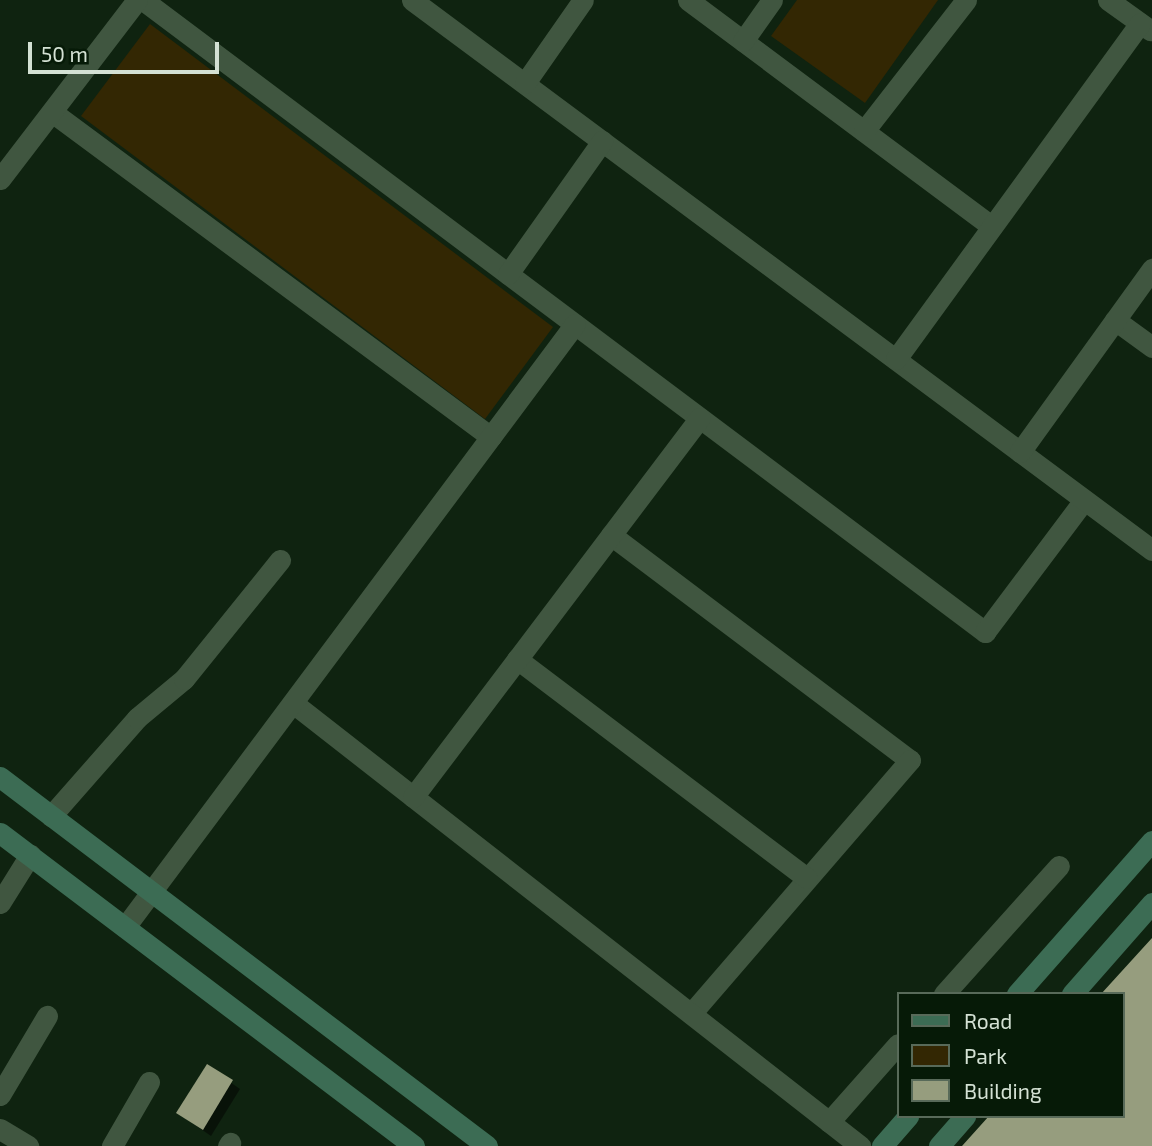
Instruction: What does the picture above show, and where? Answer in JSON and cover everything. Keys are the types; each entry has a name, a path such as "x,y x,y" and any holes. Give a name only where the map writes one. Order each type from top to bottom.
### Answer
{"street":[{"path":"0,179 137,0"},
{"path":"143,0 985,632 1084,500"},
{"path":"412,0 1152,550"},
{"path":"524,83 583,0"},
{"path":"688,0 992,227"},
{"path":"743,41 772,0"},
{"path":"864,131 966,0"},
{"path":"896,359 992,227 1146,27 1108,0"},
{"path":"52,112 491,437"},
{"path":"508,274 602,141"},
{"path":"1020,452 1152,270"},
{"path":"1115,320 1152,347"},
{"path":"125,927 575,324"},
{"path":"413,797 700,418"},
{"path":"611,535 910,760 691,1014"},
{"path":"51,816 137,718 184,680 280,561"},
{"path":"517,659 807,878"},
{"path":"293,703 860,1146"},
{"path":"0,777 487,1146"},
{"path":"0,833 414,1146"},
{"path":"1019,992 1152,841"},
{"path":"0,902 30,855"},
{"path":"946,992 1059,866"},
{"path":"1075,992 1152,903"},
{"path":"0,1095 47,1016"},
{"path":"828,1122 897,1045"},
{"path":"112,1146 149,1082"},
{"path":"882,1146 906,1118"},
{"path":"939,1146 963,1118"},
{"path":"0,1129 28,1146"}],"green space":[{"path":"797,0 938,0 865,103 771,36"},
{"path":"150,24 553,327 485,419 81,116"}],"building":[{"path":"1152,938 1152,1146 962,1146 987,1118 1124,1118 1124,992 1103,992"},
{"path":"207,1064 233,1080 203,1130 176,1113"}]}
